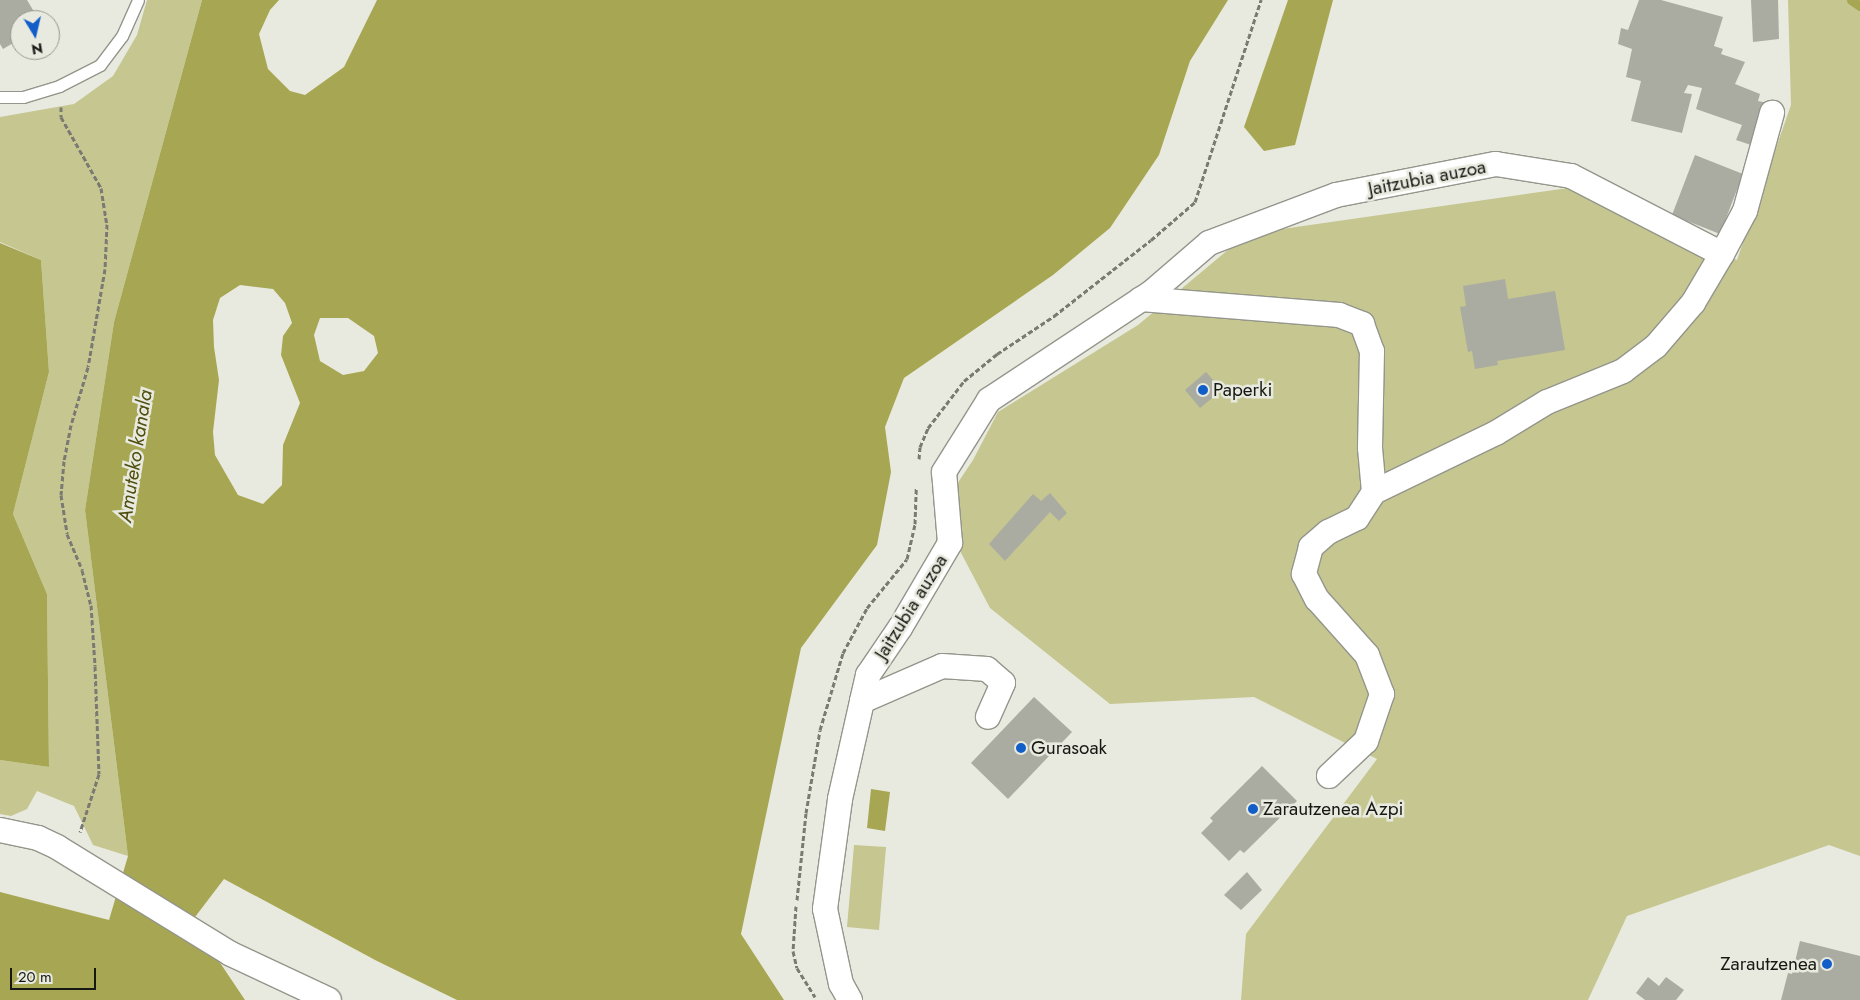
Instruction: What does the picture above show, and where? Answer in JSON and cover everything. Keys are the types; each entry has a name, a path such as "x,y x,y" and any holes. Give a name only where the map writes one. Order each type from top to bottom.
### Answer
{"street":[{"path":"1329,776 1366,741 1382,694 1367,655 1317,599 1304,574 1311,548 1328,532 1357,518 1374,492 1496,433 1546,402 1624,372 1656,346 1693,303 1745,211 1772,113"},
{"name":"Jaitzubia auzoa","path":"850,1000 841,984 825,909 840,799 862,700 868,675 900,628 950,543 944,472 989,400 1141,299 1209,243 1336,195 1496,164 1571,176 1722,254"},
{"path":"1141,299 1339,315 1362,324 1372,351 1370,448 1374,492"},
{"path":"862,700 942,666 987,669 1003,683 988,717"},
{"path":"0,830 38,838 95,870 231,954 329,1000"}],"lane":[{"path":"0,98 23,97 59,86 100,65 122,36 138,0"}],"path":[{"path":"918,464 920,446 928,428 964,381 997,354 1054,316 1151,240 1195,202 1261,0"},
{"path":"59,86 61,117 101,188 107,224 106,269 88,368 71,425 64,462 61,495 67,534 82,570 91,605 99,774 89,810 69,855"},
{"path":"817,1000 797,968 793,951 806,813 820,730 843,653 867,608 907,559 915,524 917,481"}],"green space":[{"path":"147,0 202,0 114,322 85,510 128,856 93,845 74,806 37,791 27,809 11,816 0,814 0,760 49,767 47,594 13,514 49,372 41,260 0,242 0,117 74,104 113,76 137,35"},
{"path":"1788,0 1860,0 1860,856 1829,845 1627,916 1588,1000 1241,1000 1246,934 1377,759 1254,697 1110,704 990,608 959,549 957,484 973,460 998,412 1138,325 1247,234 1568,188 1737,260 1791,105"},
{"path":"854,845 886,847 879,930 847,927"}],"water":[{"name":"Amuteko kanala","path":"202,0 279,0 270,10 259,34 268,69 290,91 305,95 344,67 377,0 1228,0 1190,61 1159,155 1110,228 1053,275 904,378 885,427 891,472 877,545 801,648 741,934 784,1000 457,1000 377,961 224,879 192,921 245,1000 0,1000 0,892 109,920 128,856 85,510 114,322","holes":["240,285 273,289 285,303 292,323 283,336 281,355 300,403 283,445 282,485 263,504 238,495 215,455 213,432 219,380 214,347 213,320 220,298","320,318 348,318 374,336 378,353 364,371 343,375 320,361 314,335"]},
{"path":"1288,0 1333,0 1295,145 1264,151 1244,127"},
{"path":"0,243 41,260 49,372 13,514 47,594 49,767 0,760"},
{"path":"871,789 890,792 885,831 867,828"}],"building":[{"path":"0,0 27,0 33,10 10,10 10,45 3,49 0,44"},
{"path":"1639,0 1661,0 1723,17 1714,46 1723,49 1721,54 1745,62 1735,84 1760,94 1758,101 1768,103 1754,146 1736,140 1742,125 1696,109 1702,88 1688,85 1684,93 1692,94 1682,133 1631,121 1641,81 1626,77 1632,49 1618,44 1621,28 1628,30"},
{"path":"1751,0 1778,0 1779,39 1753,42"},
{"path":"1695,155 1743,174 1720,234 1672,215"},
{"path":"1505,279 1508,299 1555,291 1565,350 1497,361 1498,365 1475,369 1472,351 1468,352 1460,307 1466,306 1463,286"},
{"name":"Paperki","path":"1206,372 1222,390 1200,408 1185,390"},
{"path":"1050,493 1067,513 1059,521 1050,512 1005,561 989,544 1033,494 1041,501"},
{"name":"Gurasoak","path":"1034,697 1072,732 1008,799 971,763"},
{"name":"Zarautzenea Azpi","path":"1262,766 1297,801 1244,853 1240,850 1229,861 1201,833 1213,821 1210,818"},
{"path":"1247,872 1262,890 1241,910 1224,895"},
{"name":"Zarautzenea","path":"1800,941 1860,956 1860,1000 1781,1000 1788,973 1792,974"},
{"path":"1648,977 1659,986 1666,977 1684,990 1676,1000 1645,1000 1636,993"}],"waterway":[{"path":"1851,0 1860,6"}],"place":[{"name":"Paperki","path":"1203,390"},
{"name":"Gurasoak","path":"1021,748"},
{"name":"Zarautzenea Azpi","path":"1253,809"},
{"name":"Zarautzenea","path":"1827,964"}]}
